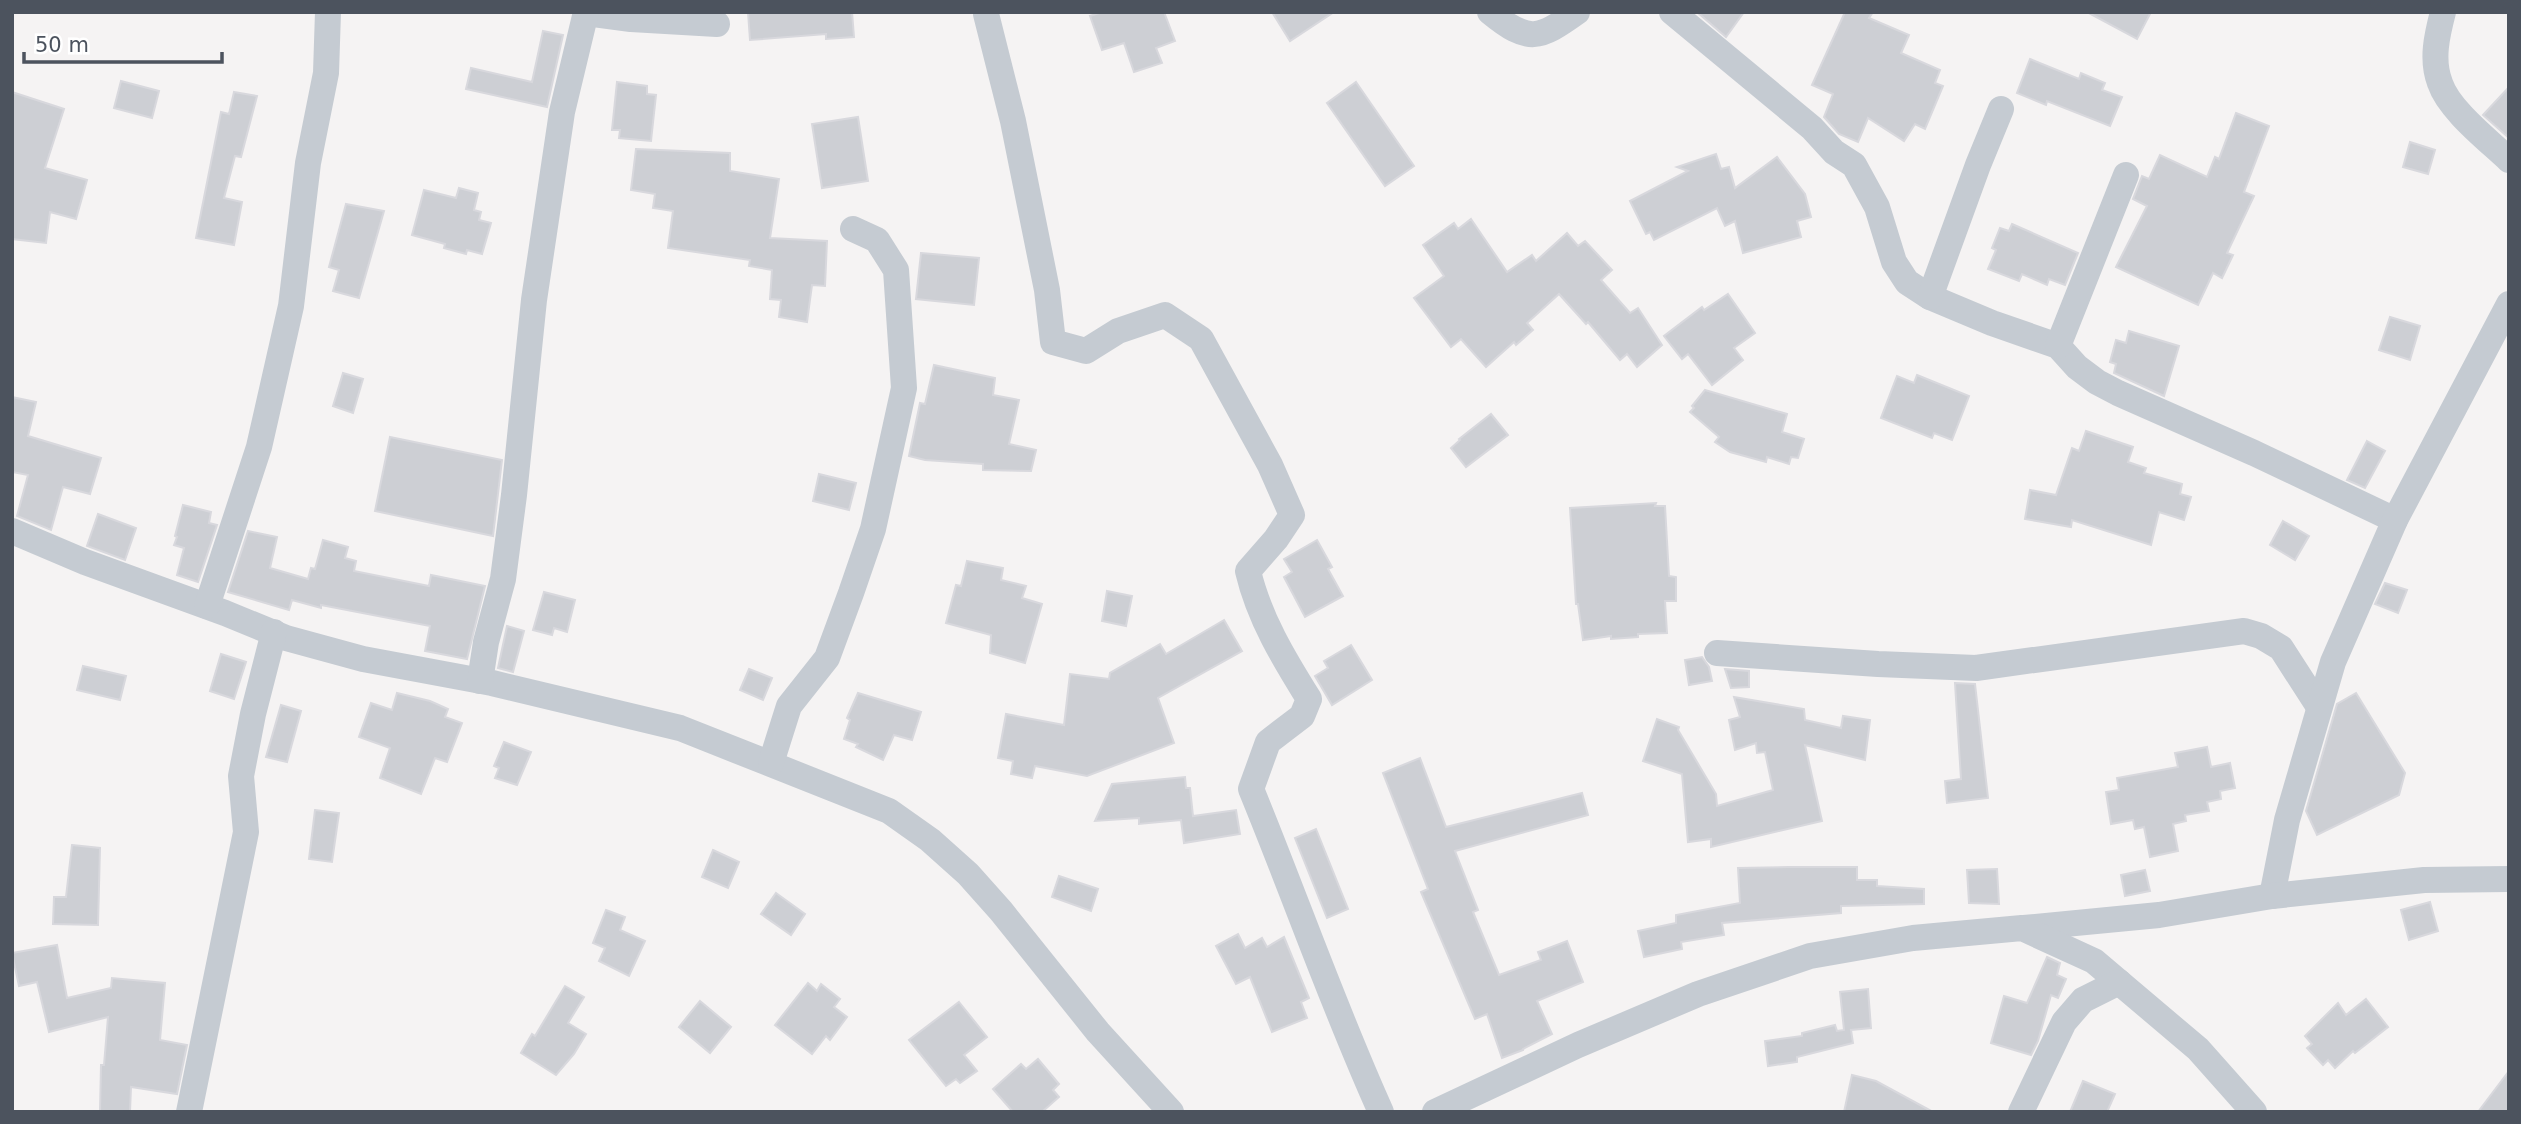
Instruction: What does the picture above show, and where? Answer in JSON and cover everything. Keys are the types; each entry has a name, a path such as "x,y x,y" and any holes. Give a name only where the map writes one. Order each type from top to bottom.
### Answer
{"street":[{"path":"207,606 260,447 291,306 308,163 326,73 328,12"},
{"path":"1490,12 1512,28 1524,34 1535,35 1549,32 1577,12"},
{"path":"1672,12 1812,128 1834,152 1854,165 1877,208 1900,273 1906,282 1930,297 1992,323 2058,346 2077,367 2118,393 2254,453 2395,520"},
{"path":"2443,12 2435,61 2440,84 2455,107 2509,160"},
{"path":"480,681 504,567 534,300 562,112 586,13 631,19 717,24"},
{"path":"986,14 1013,121 1047,290 1053,342 1086,351 1118,331 1165,315 1201,339 1270,465 1292,514 1276,539 1248,571 1254,595 1282,655 1309,699 1302,716 1268,742 1251,789 1346,1034 1381,1112"},
{"path":"1930,297 2001,109"},
{"path":"2058,346 2126,174"},
{"path":"771,763 789,706 827,658 851,593 873,529 904,388 896,270 877,240 853,229"},
{"path":"2272,896 2287,820 2333,662 2395,520 2509,304"},
{"path":"12,531 109,572 274,632 363,659 480,681 680,728 889,811 930,840 968,874 1098,1032 1171,1112"},
{"path":"1717,653 1976,668 2244,631 2261,636 2281,648 2319,707"},
{"path":"189,1112 246,832 241,776 274,632"},
{"path":"1435,1112 1578,1045 1698,994 1810,956 1913,938 2159,915 2272,896 2424,880 2509,879"},
{"path":"2022,928 2094,961 2198,1049 2254,1112"},
{"path":"2021,1112 2064,1022 2083,1000 2119,982"}],"building":[{"path":"748,12 852,12 854,37 826,39 826,34 750,40"},
{"path":"1102,12 1164,12 1175,41 1156,48 1162,63 1134,72 1124,43 1102,50 1090,16"},
{"path":"1272,12 1334,12 1290,41"},
{"path":"1697,12 1744,12 1726,37"},
{"path":"1845,12 1873,12 1869,18 1909,35 1901,53 1940,70 1935,83 1943,86 1925,129 1915,124 1904,141 1868,118 1858,142 1839,134 1824,117 1833,94 1812,85"},
{"path":"2087,12 2151,12 2137,39"},
{"path":"543,31 563,35 547,107 466,89 471,68 532,82"},
{"path":"2030,59 2079,79 2081,73 2105,83 2102,90 2122,97 2110,126 2047,101 2046,105 2017,93"},
{"path":"121,81 159,91 152,118 114,108"},
{"path":"617,82 647,86 647,94 656,95 651,141 619,138 620,130 612,130"},
{"path":"1356,82 1414,166 1385,186 1327,103"},
{"path":"2509,87 2509,138 2483,115"},
{"path":"12,92 64,109 45,168 87,180 76,219 50,212 46,243 12,239"},
{"path":"234,92 257,96 241,157 235,156 224,198 242,202 234,245 196,238 221,112 229,114"},
{"path":"2236,113 2269,126 2244,192 2254,196 2227,253 2233,255 2222,278 2213,273 2198,305 2116,267 2147,206 2133,199 2142,176 2149,179 2160,155 2207,177 2215,157 2219,159"},
{"path":"858,117 868,181 822,188 812,124"},
{"path":"2410,142 2435,150 2428,174 2403,167"},
{"path":"636,149 730,153 730,171 779,179 770,238 827,241 825,286 812,285 807,322 779,317 781,300 770,299 772,270 749,266 750,260 668,248 673,211 653,208 655,194 631,190"},
{"path":"1716,154 1721,169 1729,167 1735,188 1777,157 1805,194 1811,217 1797,221 1801,237 1743,253 1735,221 1725,226 1717,208 1654,240 1650,232 1646,234 1630,201 1688,171 1677,167"},
{"path":"459,188 478,193 474,210 481,212 479,220 491,223 482,254 467,250 466,254 444,248 445,244 412,235 424,190 456,198"},
{"path":"346,204 384,211 359,298 333,291 339,270 329,267"},
{"path":"1471,219 1507,272 1532,255 1536,261 1567,233 1578,246 1585,241 1612,270 1601,280 1630,313 1638,308 1662,345 1637,367 1627,354 1620,360 1588,322 1586,324 1559,294 1527,323 1533,330 1516,345 1514,342 1486,367 1461,339 1451,347 1414,298 1444,276 1423,245 1454,223 1458,229"},
{"path":"2012,224 2078,253 2065,285 2049,279 2047,285 2022,274 2019,281 1988,269 1996,250 1992,248 2000,228 2009,231"},
{"path":"921,253 979,258 974,305 916,299"},
{"path":"1728,294 1755,333 1734,348 1743,360 1712,385 1688,354 1682,359 1664,336 1702,307 1704,310"},
{"path":"2390,317 2420,326 2410,360 2379,350"},
{"path":"2129,331 2179,346 2164,396 2114,373 2116,364 2110,362 2116,340 2126,343"},
{"path":"934,365 995,378 993,395 1019,400 1009,444 1036,450 1031,471 983,470 983,464 925,460 909,456 920,403 925,404"},
{"path":"343,373 363,379 353,413 333,406"},
{"path":"1917,375 1969,396 1952,440 1934,433 1932,438 1881,418 1897,376 1914,383"},
{"path":"1705,390 1787,414 1782,432 1804,439 1798,458 1791,457 1789,464 1767,457 1766,462 1730,452 1715,442 1719,437 1690,412"},
{"path":"12,397 36,402 28,436 101,458 90,494 63,487 51,530 17,516 28,475 12,472"},
{"path":"1491,414 1508,435 1466,467 1451,448"},
{"path":"2086,431 2133,447 2128,462 2146,468 2144,473 2182,484 2180,494 2191,497 2184,520 2159,512 2151,545 2072,520 2071,527 2025,519 2030,490 2056,495 2072,448 2079,451"},
{"path":"390,437 502,460 493,536 375,511"},
{"path":"2367,441 2385,451 2365,488 2347,480"},
{"path":"819,474 856,483 849,510 813,501"},
{"path":"1656,503 1655,506 1665,506 1669,576 1676,577 1676,601 1665,601 1667,633 1583,640 1576,604 1570,508"},
{"path":"183,505 211,512 209,523 217,525 198,582 177,575 184,548 174,545"},
{"path":"98,514 136,528 125,560 87,546"},
{"path":"2283,521 2309,536 2295,560 2270,545"},
{"path":"248,531 277,537 270,568 308,579 311,568 315,569 323,540 348,547 345,558 356,561 354,571 429,586 431,575 485,586 467,659 425,651 430,626 321,605 321,608 292,600 289,610 228,592"},
{"path":"1317,540 1332,567 1328,569 1343,596 1305,617 1284,577 1292,572 1284,559"},
{"path":"967,561 1003,568 1001,580 1026,586 1022,598 1042,604 1025,663 990,653 991,635 946,623 956,585 961,586"},
{"path":"2385,583 2407,590 2398,613 2375,604"},
{"path":"1107,591 1132,596 1126,626 1102,621"},
{"path":"544,592 575,600 567,632 554,628 552,635 533,630"},
{"path":"1224,620 1242,651 1158,698 1174,743 1087,776 1035,766 1032,778 1011,774 1013,761 998,758 1006,714 1064,725 1070,674 1109,679 1110,673 1160,644 1166,654"},
{"path":"507,626 524,631 513,672 498,668"},
{"path":"1351,645 1372,680 1332,705 1315,676 1328,668 1324,661"},
{"path":"221,654 246,662 234,699 210,691"},
{"path":"1702,657 1709,667 1712,681 1689,685 1685,660"},
{"path":"83,666 126,676 120,700 77,690"},
{"path":"749,669 772,678 763,700 740,690"},
{"path":"1725,669 1749,671 1749,687 1731,688"},
{"path":"1955,683 1975,684 1988,798 1947,803 1945,781 1961,779"},
{"path":"397,693 430,701 448,709 445,717 462,723 447,762 435,758 421,794 380,778 390,748 359,737 371,703 392,710"},
{"path":"858,693 921,712 912,740 894,735 883,760 856,747 858,744 844,739 850,720 847,718"},
{"path":"2356,693 2405,773 2399,795 2317,835 2306,811 2337,704"},
{"path":"1734,697 1804,709 1805,720 1841,728 1843,716 1870,720 1865,760 1805,745 1822,821 1711,847 1711,839 1688,842 1682,774 1643,761 1657,719 1679,727 1678,730 1716,794 1717,806 1773,790 1765,752 1757,753 1756,743 1735,750 1729,720 1740,717"},
{"path":"281,705 301,711 287,762 266,757"},
{"path":"504,742 531,752 517,785 495,778 499,768 494,766"},
{"path":"2207,747 2211,767 2230,763 2235,788 2220,791 2221,799 2207,802 2209,811 2185,815 2186,821 2173,824 2178,851 2150,857 2144,827 2135,829 2133,820 2111,824 2106,792 2119,790 2117,778 2178,767 2175,753"},
{"path":"1420,758 1446,827 1582,793 1588,815 1455,851 1478,910 1473,912 1499,975 1541,960 1538,952 1567,941 1583,982 1537,1001 1552,1034 1502,1058 1487,1014 1475,1019 1421,892 1428,889 1383,773"},
{"path":"1185,777 1186,788 1190,788 1193,816 1236,810 1240,834 1184,843 1181,820 1139,824 1139,818 1095,821 1112,784"},
{"path":"315,810 339,813 332,862 309,859"},
{"path":"1316,829 1348,909 1327,918 1295,838"},
{"path":"72,845 100,848 98,925 53,924 54,897 66,897"},
{"path":"713,850 739,862 728,888 702,877"},
{"path":"1857,867 1857,880 1877,880 1877,886 1924,889 1924,904 1841,906 1841,913 1722,923 1724,935 1681,942 1682,949 1644,957 1638,931 1676,923 1676,915 1740,903 1738,868"},
{"path":"1997,869 1999,904 1969,903 1967,870"},
{"path":"2145,870 2150,891 2125,896 2121,875"},
{"path":"1059,876 1098,889 1091,911 1052,897"},
{"path":"776,893 805,914 791,935 761,914"},
{"path":"2430,902 2438,931 2409,940 2401,910"},
{"path":"606,910 625,917 620,930 645,941 629,976 599,961 605,948 593,943"},
{"path":"1238,934 1245,948 1262,938 1267,947 1284,937 1309,998 1301,1002 1307,1018 1272,1032 1250,977 1236,984 1216,946"},
{"path":"57,945 67,998 111,988 112,978 165,983 160,1040 187,1045 177,1094 131,1087 130,1112 100,1112 101,1065 104,1065 108,1017 49,1032 37,982 19,986 12,953"},
{"path":"2047,957 2060,963 2057,975 2066,979 2058,998 2051,995 2038,1041 2031,1055 1991,1043 2004,996 2027,1003"},
{"path":"808,983 817,991 821,984 840,999 834,1007 847,1017 830,1040 826,1036 812,1054 775,1025"},
{"path":"565,986 584,997 568,1023 586,1034 574,1054 556,1075 521,1053 532,1034 535,1036"},
{"path":"1868,989 1871,1028 1851,1030 1853,1043 1797,1057 1797,1062 1768,1066 1765,1041 1802,1036 1802,1033 1835,1025 1837,1031 1844,1030 1840,992"},
{"path":"2366,999 2388,1027 2355,1053 2353,1051 2335,1068 2328,1060 2323,1065 2307,1048 2312,1044 2305,1036 2338,1003 2346,1015"},
{"path":"700,1001 731,1027 710,1053 679,1027"},
{"path":"959,1002 987,1037 964,1055 977,1071 960,1083 956,1079 946,1086 909,1040"},
{"path":"1038,1059 1059,1084 1053,1090 1059,1097 1042,1112 1013,1112 993,1089 1021,1064 1026,1069"},
{"path":"2509,1071 2509,1112 2478,1112"},
{"path":"1852,1075 1876,1081 1933,1112 1844,1112"},
{"path":"2083,1081 2115,1094 2107,1112 2070,1112"}]}
